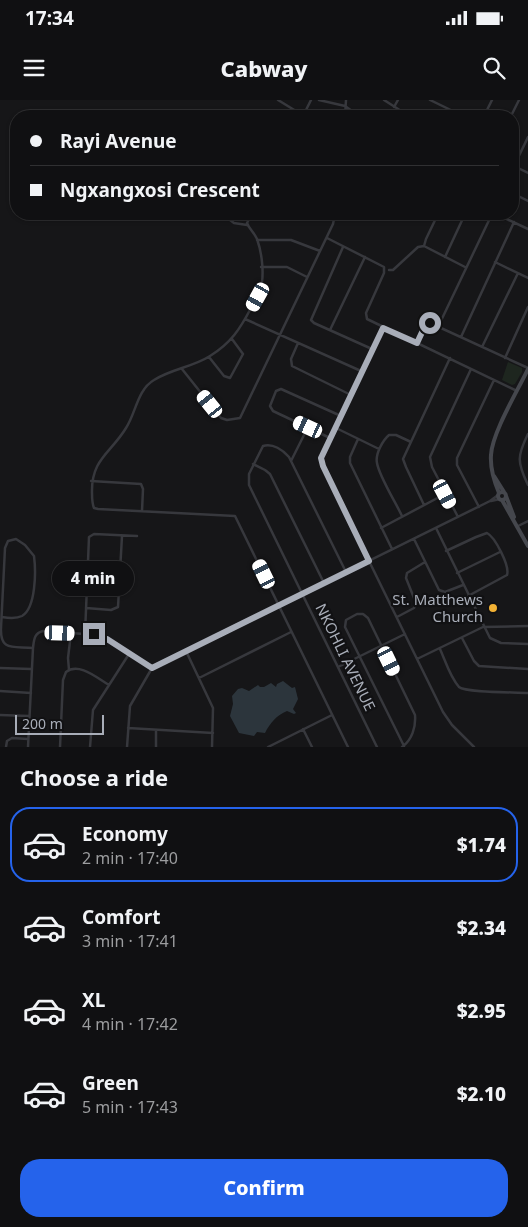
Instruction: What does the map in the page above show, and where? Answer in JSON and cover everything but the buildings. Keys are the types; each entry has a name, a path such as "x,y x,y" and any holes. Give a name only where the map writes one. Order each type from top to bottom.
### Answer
{"street":[{"path":"278,100 295,110"},
{"path":"319,100 346,106 352,110"},
{"path":"346,100 346,110"},
{"path":"384,100 398,110"},
{"path":"394,107 398,100"},
{"path":"430,100 451,110"},
{"path":"486,100 491,101"},
{"path":"519,154 528,137"},
{"path":"230,220 234,223 247,225"},
{"path":"248,220 247,225 257,240 261,254 260,292 232,339 209,357 157,378 144,391 126,428 100,461 93,474 91,481 92,503 94,508 235,516 348,747"},
{"path":"182,368 222,418 227,420 240,418 327,238 334,220"},
{"path":"424,246 426,237 435,220"},
{"path":"444,257 462,220"},
{"path":"438,327 489,220"},
{"path":"510,220 528,228"},
{"path":"461,337 514,222"},
{"path":"327,238 382,264 385,269 365,315 367,319 517,391"},
{"path":"257,240 291,240 320,251"},
{"path":"343,246 311,317 311,321 372,349"},
{"path":"389,270 393,270 418,247 424,246 465,267"},
{"path":"330,330 365,257"},
{"path":"495,262 528,278"},
{"path":"261,267 286,266 308,277"},
{"path":"482,347 518,273"},
{"path":"505,358 528,307"},
{"path":"245,319 361,371"},
{"path":"417,343 427,324 430,323 528,369 526,379 517,391 493,444 491,463 493,474 502,496 528,546"},
{"path":"383,328 330,438 321,458 322,463 445,716 456,730 474,747"},
{"path":"209,357 224,376 230,378 242,354 232,339"},
{"path":"298,343 291,359 292,366 351,394"},
{"path":"424,505 403,461 450,358"},
{"path":"458,517 432,467 430,457 471,369"},
{"path":"479,507 457,465 457,458 494,380"},
{"path":"330,438 272,409 270,404 276,391 281,389 341,416"},
{"path":"291,461 308,427"},
{"path":"336,428 380,449"},
{"path":"402,516 377,465 376,459 386,438 391,434 411,442"},
{"path":"528,434 520,451 519,459 520,468 528,485"},
{"path":"358,439 350,457 350,463 392,550"},
{"path":"324,583 270,474 253,464 261,448 267,445 282,450 291,461 346,572"},
{"name":"NKOHLI AVENUE","path":"253,464 248,477 249,485 377,747"},
{"path":"91,481 141,484 143,489 142,511"},
{"path":"381,528 445,494"},
{"path":"127,747 132,703 152,668 502,496"},
{"path":"517,524 528,521"},
{"path":"436,528 490,638 497,642 528,644"},
{"path":"446,551 485,533 489,534 492,536 509,569 507,575 468,596"},
{"path":"85,634 89,537 94,534 137,536"},
{"path":"86,608 111,610 118,607 122,536"},
{"path":"2,617 20,617 30,608 32,601 34,556 25,545 16,539 8,541 5,548 1,637 3,644 8,646 33,648"},
{"path":"414,539 439,590 445,592 463,585"},
{"path":"457,574 500,552"},
{"path":"397,617 414,608 416,603 406,578 407,573 425,562"},
{"path":"357,614 365,615 416,715 413,730 403,746 345,627 346,620 357,614"},
{"path":"417,659 484,627 528,626"},
{"path":"28,747 34,636 41,631 102,637 152,668"},
{"path":"199,678 291,632"},
{"path":"60,747 64,677 69,670 68,658 71,633"},
{"path":"338,667 405,634"},
{"path":"462,638 474,661 480,666 528,669"},
{"path":"440,649 461,689 528,693"},
{"path":"186,650 213,708 212,747"},
{"path":"90,747 92,713 130,654"},
{"path":"0,668 32,669"},
{"path":"69,670 84,671 109,686"},
{"path":"0,691 31,692"},
{"path":"0,715 29,716"},
{"path":"268,747 332,715"},
{"path":"128,728 213,733"},
{"path":"303,728 312,747"},
{"path":"156,731 156,747"},
{"path":"6,747 7,741 12,738 28,739"},
{"path":"275,743 277,747"}],"shaded area":[{"path":"508,362 522,368 522,372 515,384 512,385 502,380"},
{"path":"283,681 292,688 295,687 298,699 293,709 296,713 287,711 280,715 265,733 257,732 254,736 239,733 230,716 233,704 232,696 238,689 242,688 249,691 258,685 264,687 271,683 276,687 277,684"}],"place":[{"name":"St. Matthews Church","path":"493,608"}],"route":[{"path":"94,634 107,639 152,668 369,561 323,466 321,458 383,328 417,343 424,328 430,323"}]}
